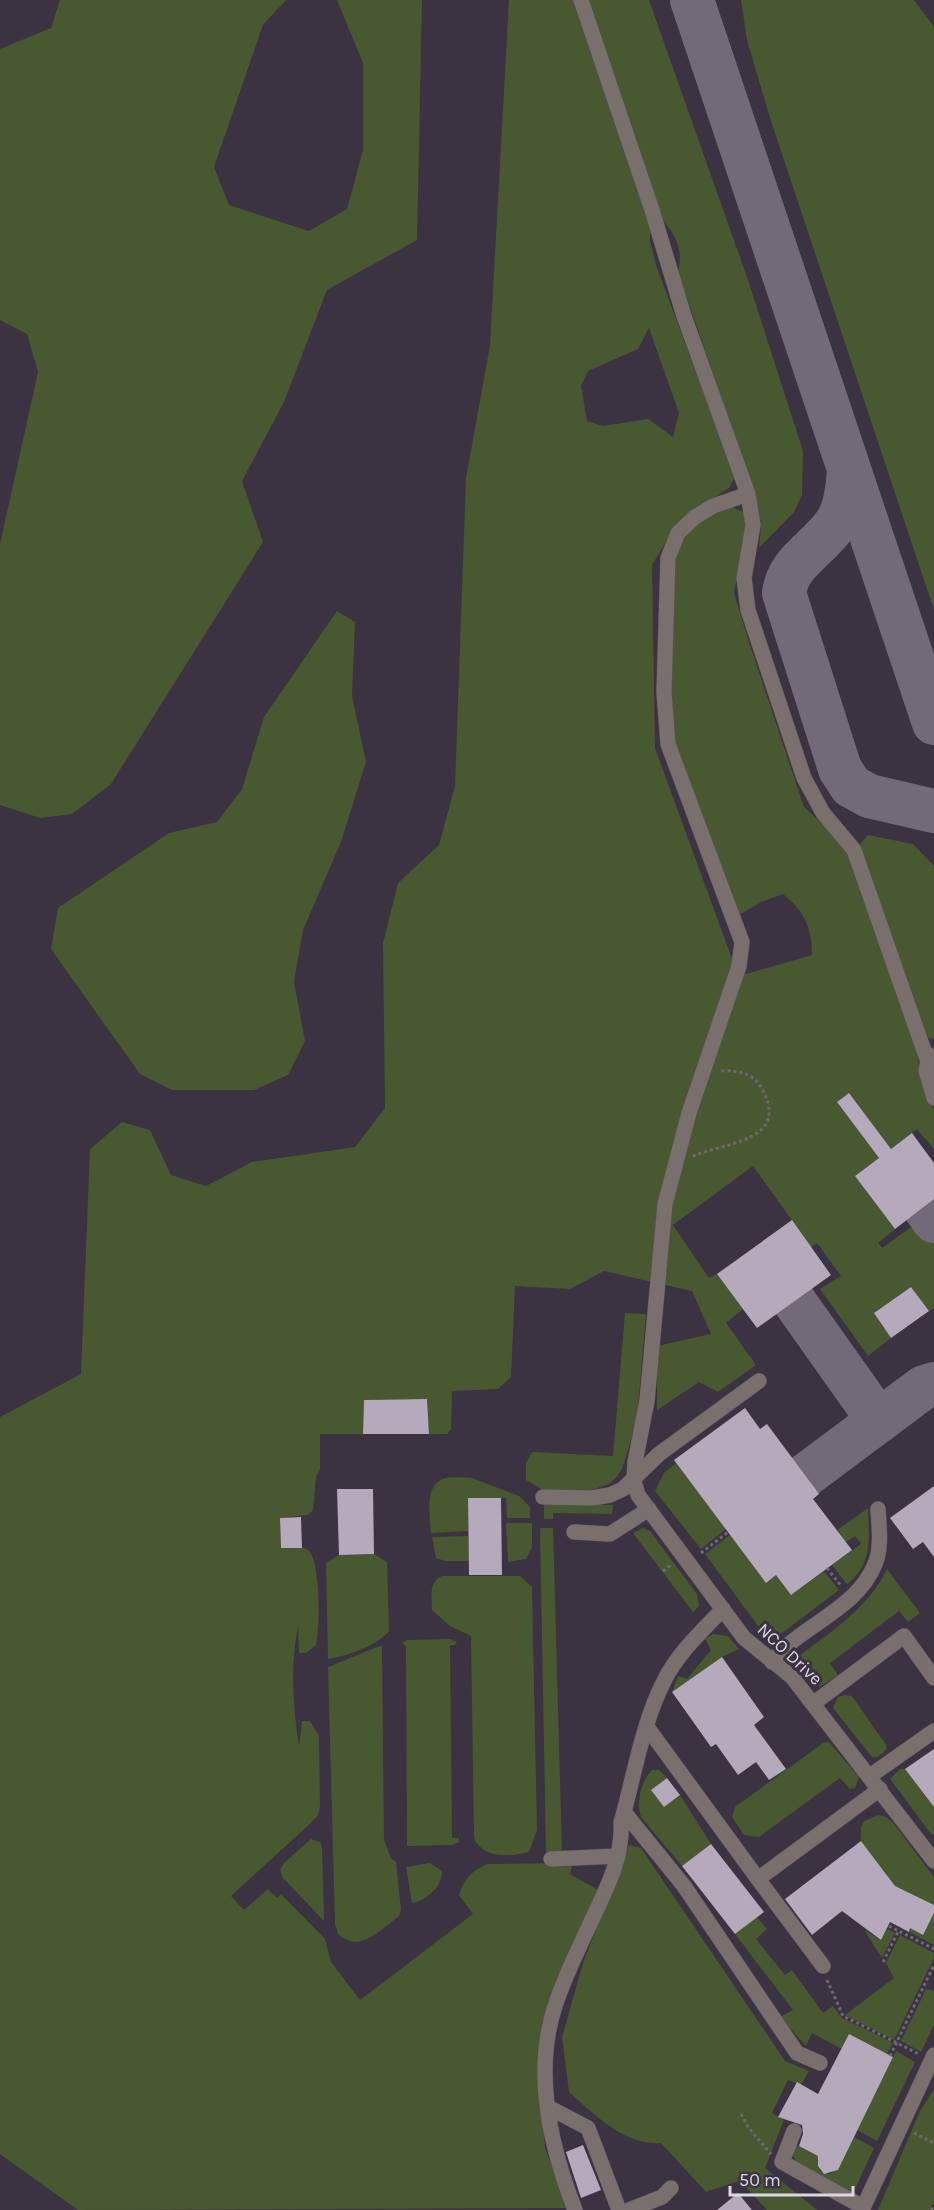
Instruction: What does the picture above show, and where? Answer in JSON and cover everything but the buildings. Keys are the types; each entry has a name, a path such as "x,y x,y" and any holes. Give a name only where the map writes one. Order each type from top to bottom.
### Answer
{"lane":[{"path":"581,0 652,210 684,316 748,494 753,525 744,578 748,610 804,778 823,813 854,850 931,1055 926,1071 934,1098"},
{"path":"634,1481 647,1401 665,1204 699,1084 739,966 742,942 668,744 664,692 668,558 678,533 695,517 731,498 748,494"},
{"path":"543,1497 592,1498 610,1495 634,1481 659,1454 759,1381"},
{"name":"NCO Drive","path":"634,1481 646,1506 744,1638 792,1677 933,1857"},
{"path":"574,1532 610,1534 646,1506"},
{"path":"772,1662 791,1642 850,1597 867,1579 876,1563 879,1542 878,1509"},
{"path":"575,2210 551,2141 545,2072 546,2039 554,2007 618,1856 624,1812 647,1727 664,1679 691,1642 723,1610"},
{"path":"814,1703 904,1636 934,1678"},
{"path":"647,1727 823,1966"},
{"path":"870,1776 934,1731"},
{"path":"758,1879 880,1789"},
{"path":"624,1812 684,1886 797,2053 820,2063"},
{"path":"551,1859 618,1856"},
{"path":"794,2131 782,2162 862,2208 933,2057"},
{"path":"548,2106 588,2128 619,2210"},
{"path":"629,2210 662,2197 671,2188"}],"path":[{"path":"687,1160 708,1150 736,1144 753,1136 765,1127 770,1115 768,1100 759,1083 744,1073 721,1070 711,1074 699,1084"},
{"path":"688,1563 728,1532"},
{"path":"827,1568 850,1597"},
{"path":"890,1926 934,1949"},
{"path":"883,1962 899,1930"},
{"path":"890,2056 934,1965"},
{"path":"823,1966 836,2006 843,2016 897,2043 933,2057"},
{"path":"741,2114 759,2142 782,2162"},
{"path":"900,2126 934,2143"},
{"path":"931,2210 934,2206"}],"green space":[{"path":"60,0 286,0 263,25 214,167 229,205 309,231 347,209 363,150 363,63 337,0 422,0 417,240 327,290 284,402 242,481 263,542 111,784 72,814 40,818 0,805 0,544 38,372 27,334 0,320 0,49 51,28"},
{"path":"509,0 575,0 650,225 650,241 656,265 735,477 729,488 691,512 676,526 652,565 655,748 731,956 746,974 812,955 805,920 783,894 761,902 739,915 690,788 672,726 669,638 678,551 684,533 698,521 713,513 733,507 744,512 747,525 734,593 804,807 848,848 917,1051 921,1083 934,1109 934,1149 917,1129 891,1149 849,1093 837,1102 879,1158 855,1176 895,1229 878,1243 882,1248 918,1222 934,1244 934,1308 929,1311 911,1287 874,1313 891,1338 868,1356 820,1289 841,1276 817,1243 811,1247 753,1166 673,1225 709,1278 717,1274 743,1309 726,1323 756,1365 718,1392 699,1382 657,1410 657,1346 711,1334 692,1291 604,1271 570,1289 515,1286 511,1377 498,1389 452,1391 451,1429 447,1434 429,1434 427,1399 364,1400 363,1434 320,1434 320,1469 316,1477 313,1510 308,1515 280,1518 281,1548 298,1547 308,1550 312,1556 317,1580 319,1611 316,1645 306,1653 299,1653 298,1627 293,1687 299,1746 302,1721 310,1721 319,1736 320,1807 318,1815 311,1823 231,1896 244,1910 268,1889 277,1898 281,1894 325,1939 331,1962 360,2000 473,1914 459,1895 466,1880 477,1869 488,1864 573,1863 570,1874 600,1891 538,2055 545,2148 567,2208 78,2210 0,2154 0,1417 81,1374 90,1149 122,1122 150,1130 171,1175 206,1186 252,1162 355,1147 385,1108 383,943 398,883 439,845 455,786 466,478 490,345","holes":["649,328 679,413 673,437 648,419 603,426 587,421 581,386 588,371 638,349"]},
{"path":"588,0 649,0 748,280 803,451 802,495 794,512 759,548 761,525 756,498 678,272 680,257 678,244 672,231 662,220"},
{"path":"741,0 914,0 934,27 934,610 770,118 747,40"},
{"path":"337,611 355,622 352,696 366,762 341,842 303,930 294,982 305,1041 288,1075 254,1090 172,1090 140,1074 51,949 58,908 169,833 217,822 242,789 264,717"},
{"path":"868,835 913,844 934,866 934,1039 927,1038 860,844"},
{"path":"625,1313 646,1314 637,1421 622,1469 609,1484 589,1491 543,1490 526,1480 526,1463 532,1452 613,1456"},
{"path":"676,1463 726,1529 701,1549 655,1491 664,1473"},
{"path":"450,1478 472,1478 519,1496 530,1507 530,1518 507,1518 506,1498 468,1498 468,1531 431,1533 429,1511 431,1495 437,1482"},
{"path":"544,1504 613,1505 612,1514 553,1513 553,1519 544,1519"},
{"path":"868,1508 868,1550 861,1568 847,1584 832,1565 861,1544 855,1536 846,1542 837,1530"},
{"path":"506,1523 532,1523 532,1547 526,1559 508,1562"},
{"path":"540,1528 553,1528 562,1853 546,1854"},
{"path":"643,1528 650,1531 697,1594 699,1606 693,1612 633,1533"},
{"path":"730,1535 766,1583 776,1575 791,1595 824,1571 839,1590 770,1642 705,1554"},
{"path":"468,1536 469,1561 445,1561 436,1558 432,1537"},
{"path":"374,1554 387,1562 389,1631 377,1641 361,1649 328,1659 326,1563 339,1555"},
{"path":"887,1569 920,1613 908,1622 899,1611 830,1663 838,1675 820,1687 795,1659 859,1608"},
{"path":"442,1576 520,1576 532,1587 537,1830 529,1852 514,1855 490,1853 478,1845 474,1838 471,1636 450,1626 432,1610 433,1586"},
{"path":"713,1634 728,1636 739,1649 722,1657 672,1692 678,1676 687,1679 711,1650 705,1639"},
{"path":"450,1639 457,1642 455,1645 450,1645 452,1838 459,1838 459,1842 453,1845 407,1846 406,1647 402,1643 407,1640"},
{"path":"382,1645 384,1840 391,1858 396,1862 401,1910 399,1916 370,1938 354,1942 338,1934 335,1924 328,1667"},
{"path":"852,1696 886,1745 886,1750 878,1757 872,1757 833,1708 838,1697"},
{"path":"829,1742 859,1777 855,1788 850,1789 840,1778 759,1837 744,1835 732,1817 735,1807 823,1743"},
{"path":"900,1769 905,1769 929,1801 934,1798 934,1834 931,1834 890,1779"},
{"path":"652,1770 659,1770 667,1778 651,1790 664,1807 680,1795 711,1844 682,1866 641,1817 640,1792"},
{"path":"878,1815 886,1817 894,1824 934,1877 934,1905 868,1894 889,1878 861,1841 861,1827 864,1821"},
{"path":"311,1839 320,1842 322,1847 324,1921 283,1878 280,1870 284,1863"},
{"path":"629,1845 641,1848 785,2061 809,2071 801,2085 788,2080 772,2113 784,2120 765,2168 817,2210 767,2210 745,2186 736,2182 706,2192 661,2143 635,2140 623,2134 600,2119 569,2092 562,2037 583,1963"},
{"path":"430,1863 442,1871 440,1882 428,1896 412,1903 406,1867"},
{"path":"934,1913 934,1945 909,1932 910,1928 923,1934"},
{"path":"757,1917 767,1929 756,1939 785,1975 792,1970 823,2013 833,2006 842,2018 893,2043 887,2054 842,2049 812,2033 806,2046 780,2017 793,2010 735,1934"},
{"path":"887,1929 895,1933 882,1958 864,1930 881,1940"},
{"path":"900,1935 934,1953 934,1958 894,2040 845,2015 894,1978 886,1963"},
{"path":"926,1989 934,1991 934,2025 921,2052 901,2041"},
{"path":"896,2051 915,2062 877,2141 857,2130"},
{"path":"934,2089 934,2203 929,2210 878,2210 920,2111"},
{"path":"854,2137 874,2148 852,2196 797,2164 793,2154 796,2145 819,2156 820,2171 829,2174 838,2170"}],"taxiway":[{"path":"692,0 934,723"},
{"path":"849,469 846,497 836,523 791,572 784,593 840,769 851,786 869,796 934,811"},
{"path":"924,1207 934,1221"},
{"path":"794,1301 879,1421"},
{"path":"806,1475 924,1387 934,1384"}]}
